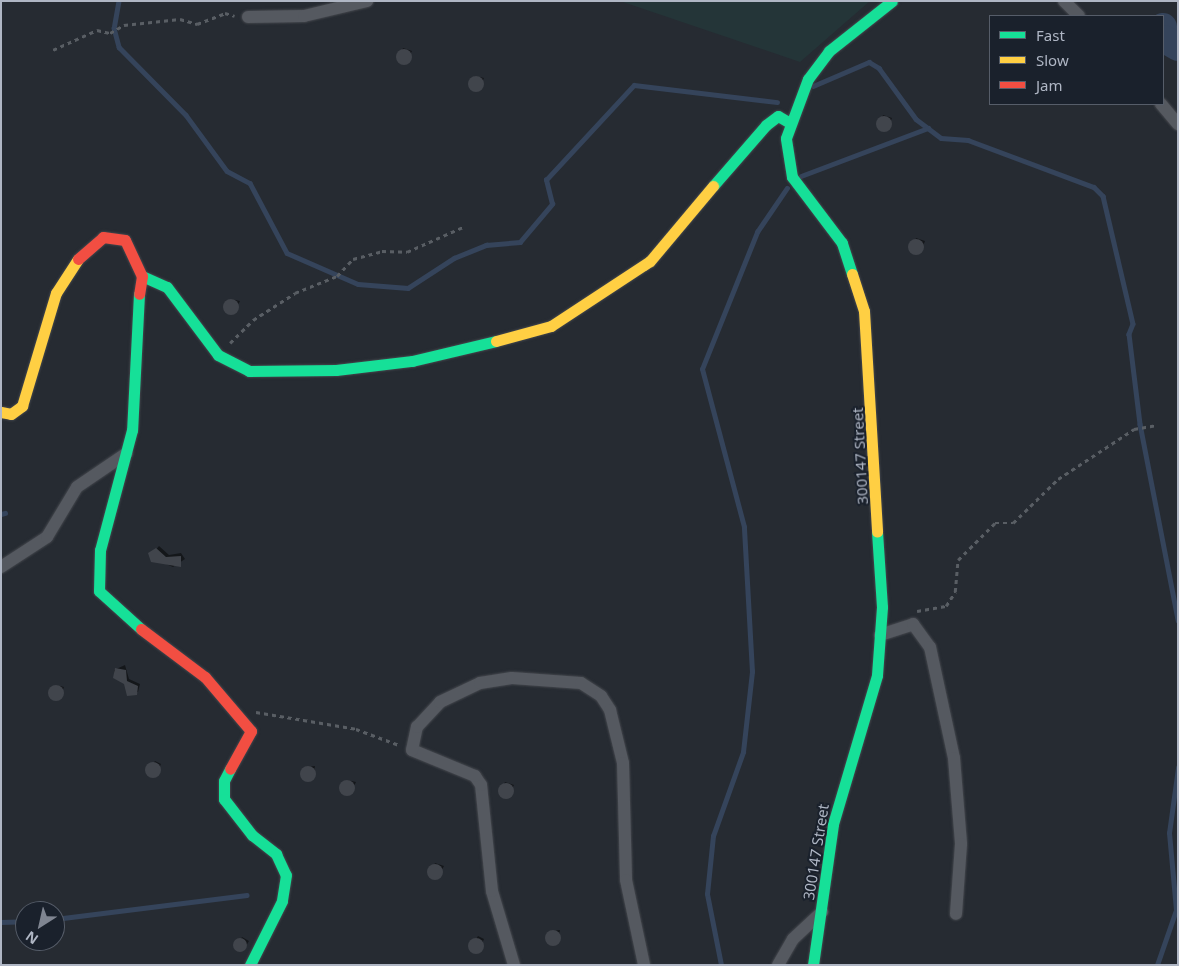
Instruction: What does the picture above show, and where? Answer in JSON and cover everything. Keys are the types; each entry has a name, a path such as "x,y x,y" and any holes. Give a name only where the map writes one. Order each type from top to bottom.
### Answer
{"street":[{"path":"250,17 304,16 367,1"},
{"name":"300147 Street","path":"813,965 833,824 877,675 880,635 878,518 864,311 842,243 788,167 790,123 808,79 830,51 892,1"},
{"path":"1064,1 1078,15"},
{"path":"1162,105 1178,124"},
{"path":"142,276 167,287 226,362 249,371 336,370 412,361 551,326 650,261 679,232 734,158 766,125 778,116 790,123"},
{"path":"1,412 11,414 22,406 56,293 79,254 103,237 121,237 134,249 142,276 136,311 138,375 127,453 100,550 99,591 114,609 205,677 233,709 251,735 229,770 224,799 252,835 276,854 286,875 282,901 250,965"},
{"path":"1,567 47,537 77,487 127,453"},
{"path":"880,635 913,624 930,647 954,758 961,844 956,914"},
{"path":"514,965 492,891 481,785 475,776 412,750 425,716 440,702 480,683 565,679 601,696 619,734 623,763 626,880 644,965"},
{"path":"778,965 793,939 822,912"}],"path":[{"path":"53,50 97,30 110,33 124,26 186,19 198,24 225,13 243,19 250,17"},
{"path":"226,362 231,340 253,320 295,293 337,276 353,259 382,251 407,252 463,227"},
{"path":"913,624 918,610 946,606 955,592 958,560 970,545 995,523 1013,523 1058,479 1134,429 1156,425"},
{"path":"233,709 356,729 412,750"}],"shaded area":[{"path":"620,1 870,1 800,62"}],"building":[{"path":"404,49 412,57 404,65 396,57"},
{"path":"476,76 484,84 476,92 468,84"},
{"path":"884,116 892,124 884,132 876,124"},
{"path":"916,239 924,247 916,255 908,247"},
{"path":"231,299 239,307 231,315 223,307"},
{"path":"156,548 166,557 181,556 181,567 151,562 148,553"},
{"path":"115,668 126,670 127,681 138,686 137,695 127,696 124,684 113,678"},
{"path":"56,685 64,693 56,701 48,693"},
{"path":"153,762 161,770 153,778 145,770"},
{"path":"308,766 316,774 308,782 300,774"},
{"path":"347,780 355,788 347,796 339,788"},
{"path":"506,783 514,791 506,799 498,791"},
{"path":"435,864 443,872 435,880 427,872"},
{"path":"553,930 561,938 553,946 545,938"},
{"path":"237,938 243,938 247,945 243,952 237,952 233,948 233,942"},
{"path":"476,938 484,946 476,954 468,946"}],"waterway":[{"path":"119,1 114,28 119,47 186,115 227,171 250,183 287,253 358,284 408,288 454,258 486,245 520,242 552,204 546,180 634,85 777,102"},
{"path":"1164,39 1178,47"},
{"path":"813,86 869,62 879,68 916,119 941,138 968,140 1094,187 1103,196 1133,324 1129,334 1140,424 1178,620"},
{"path":"801,176 928,128"},
{"path":"721,965 707,894 713,836 743,752 752,672 744,527 702,369 757,232 787,188"},
{"path":"1,514 5,513"},
{"path":"1157,965 1176,910 1169,833 1178,768"},
{"path":"65,918 247,895"},
{"path":"1,922 15,921"}],"traffic: fast":[{"path":"852,274 842,243 792,177 786,138 808,79 829,51 892,1"},
{"path":"713,186 766,125 778,116 790,123"},
{"path":"142,276 167,287 218,355 249,371 336,370 412,361 496,341"},
{"path":"139,294 132,430 100,550 99,591 141,629"},
{"path":"813,965 833,824 877,675 882,607 877,532"},
{"path":"230,769 224,781 224,799 252,835 276,854 286,875 282,901 250,965"}],"traffic: slow":[{"path":"496,341 551,326 650,261 713,186"},
{"path":"1,412 11,414 22,406 56,293 78,259"},
{"path":"852,274 864,311 877,532"}],"traffic: jam":[{"path":"78,259 103,237 125,240 142,276 139,294"},
{"path":"141,629 205,677 251,731 230,769"}]}
